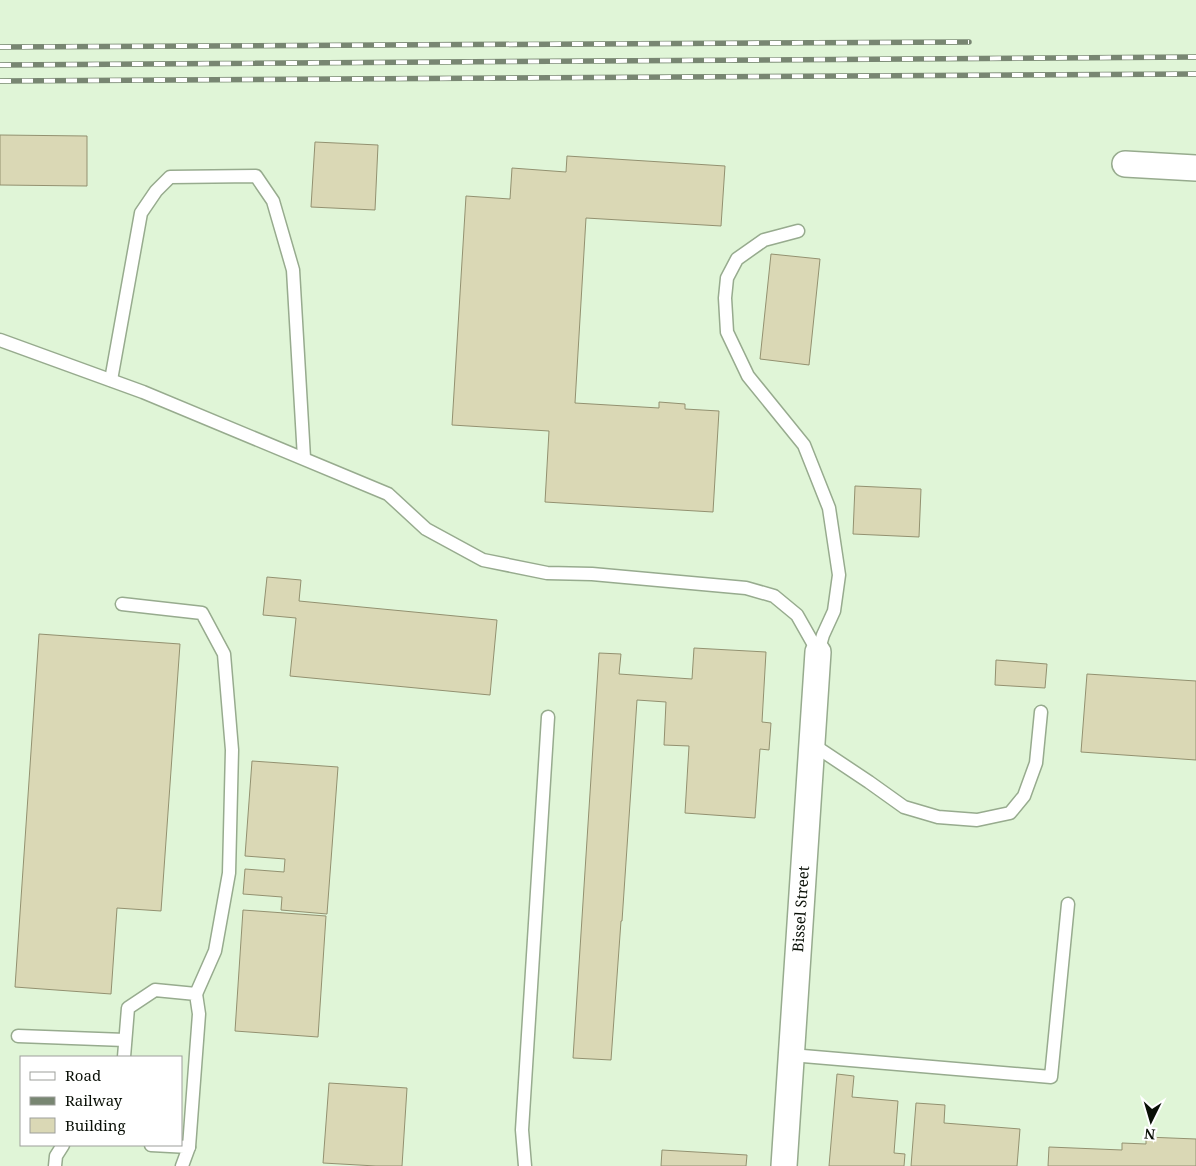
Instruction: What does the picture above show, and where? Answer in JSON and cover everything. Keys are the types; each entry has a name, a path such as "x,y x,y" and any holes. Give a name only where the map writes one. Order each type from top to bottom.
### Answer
{"street":[{"path":"1125,164 1196,168"},
{"name":"Bissel Street","path":"784,1166 818,652"}],"lane":[{"path":"111,380 141,213 156,191 170,177 256,176 274,201 293,270 304,458"},
{"path":"798,231 764,240 737,259 727,278 725,298 727,332 748,376 804,445 829,508 838,575 834,611 823,635 818,652"},
{"path":"0,340 143,392 388,494 426,529 483,560 547,573 592,574 746,588 774,596 796,615 818,652"},
{"path":"122,604 202,613 224,654 232,750 230,873 216,951 196,994 199,1014 189,1147 182,1166"},
{"path":"812,744 904,807 938,817 977,820 1010,813 1024,796 1036,763 1041,712"},
{"path":"525,1166 522,1130 548,716"},
{"path":"791,1055 1051,1077 1068,904"},
{"path":"124,1056 128,1008 155,990 196,994"},
{"path":"18,1036 126,1040"},
{"path":"55,1166 56,1156 62,1146"},
{"path":"170,1146 189,1147"}],"building":[{"path":"0,135 87,136 87,186 0,185"},
{"path":"315,142 378,145 375,210 311,207"},
{"path":"567,156 725,166 721,226 586,218 575,403 659,408 659,402 685,404 685,409 719,411 713,512 545,502 549,431 452,425 466,196 510,199 512,168 566,172"},
{"path":"771,254 820,259 809,365 760,359"},
{"path":"855,486 921,489 919,537 853,534"},
{"path":"267,577 301,580 299,601 497,620 490,695 290,676 296,618 263,615"},
{"path":"39,634 180,644 161,911 117,908 111,994 15,987"},
{"path":"694,648 766,652 762,722 771,723 769,750 760,749 755,818 685,813 689,746 664,745 666,702 637,700 611,1060 573,1058 599,653 621,654 619,674 692,679"},
{"path":"996,660 1047,664 1045,688 995,685"},
{"path":"1087,674 1196,681 1196,760 1081,752"},
{"path":"252,761 338,767 327,914 281,910 282,897 243,894 245,869 284,872 285,859 245,856"},
{"path":"243,910 326,916 318,1037 235,1031"},
{"path":"837,1074 854,1076 852,1097 898,1101 894,1153 905,1154 904,1166 829,1166"},
{"path":"329,1083 407,1088 402,1166 323,1163"},
{"path":"916,1103 945,1105 944,1123 1020,1129 1017,1166 911,1166"},
{"path":"1146,1137 1196,1139 1196,1166 1048,1166 1049,1147 1122,1150 1122,1143 1146,1144"},
{"path":"662,1150 747,1155 746,1166 661,1166"}],"railway":[{"path":"0,47 969,42"},
{"path":"0,65 1196,57"},
{"path":"0,81 1196,74"}]}
